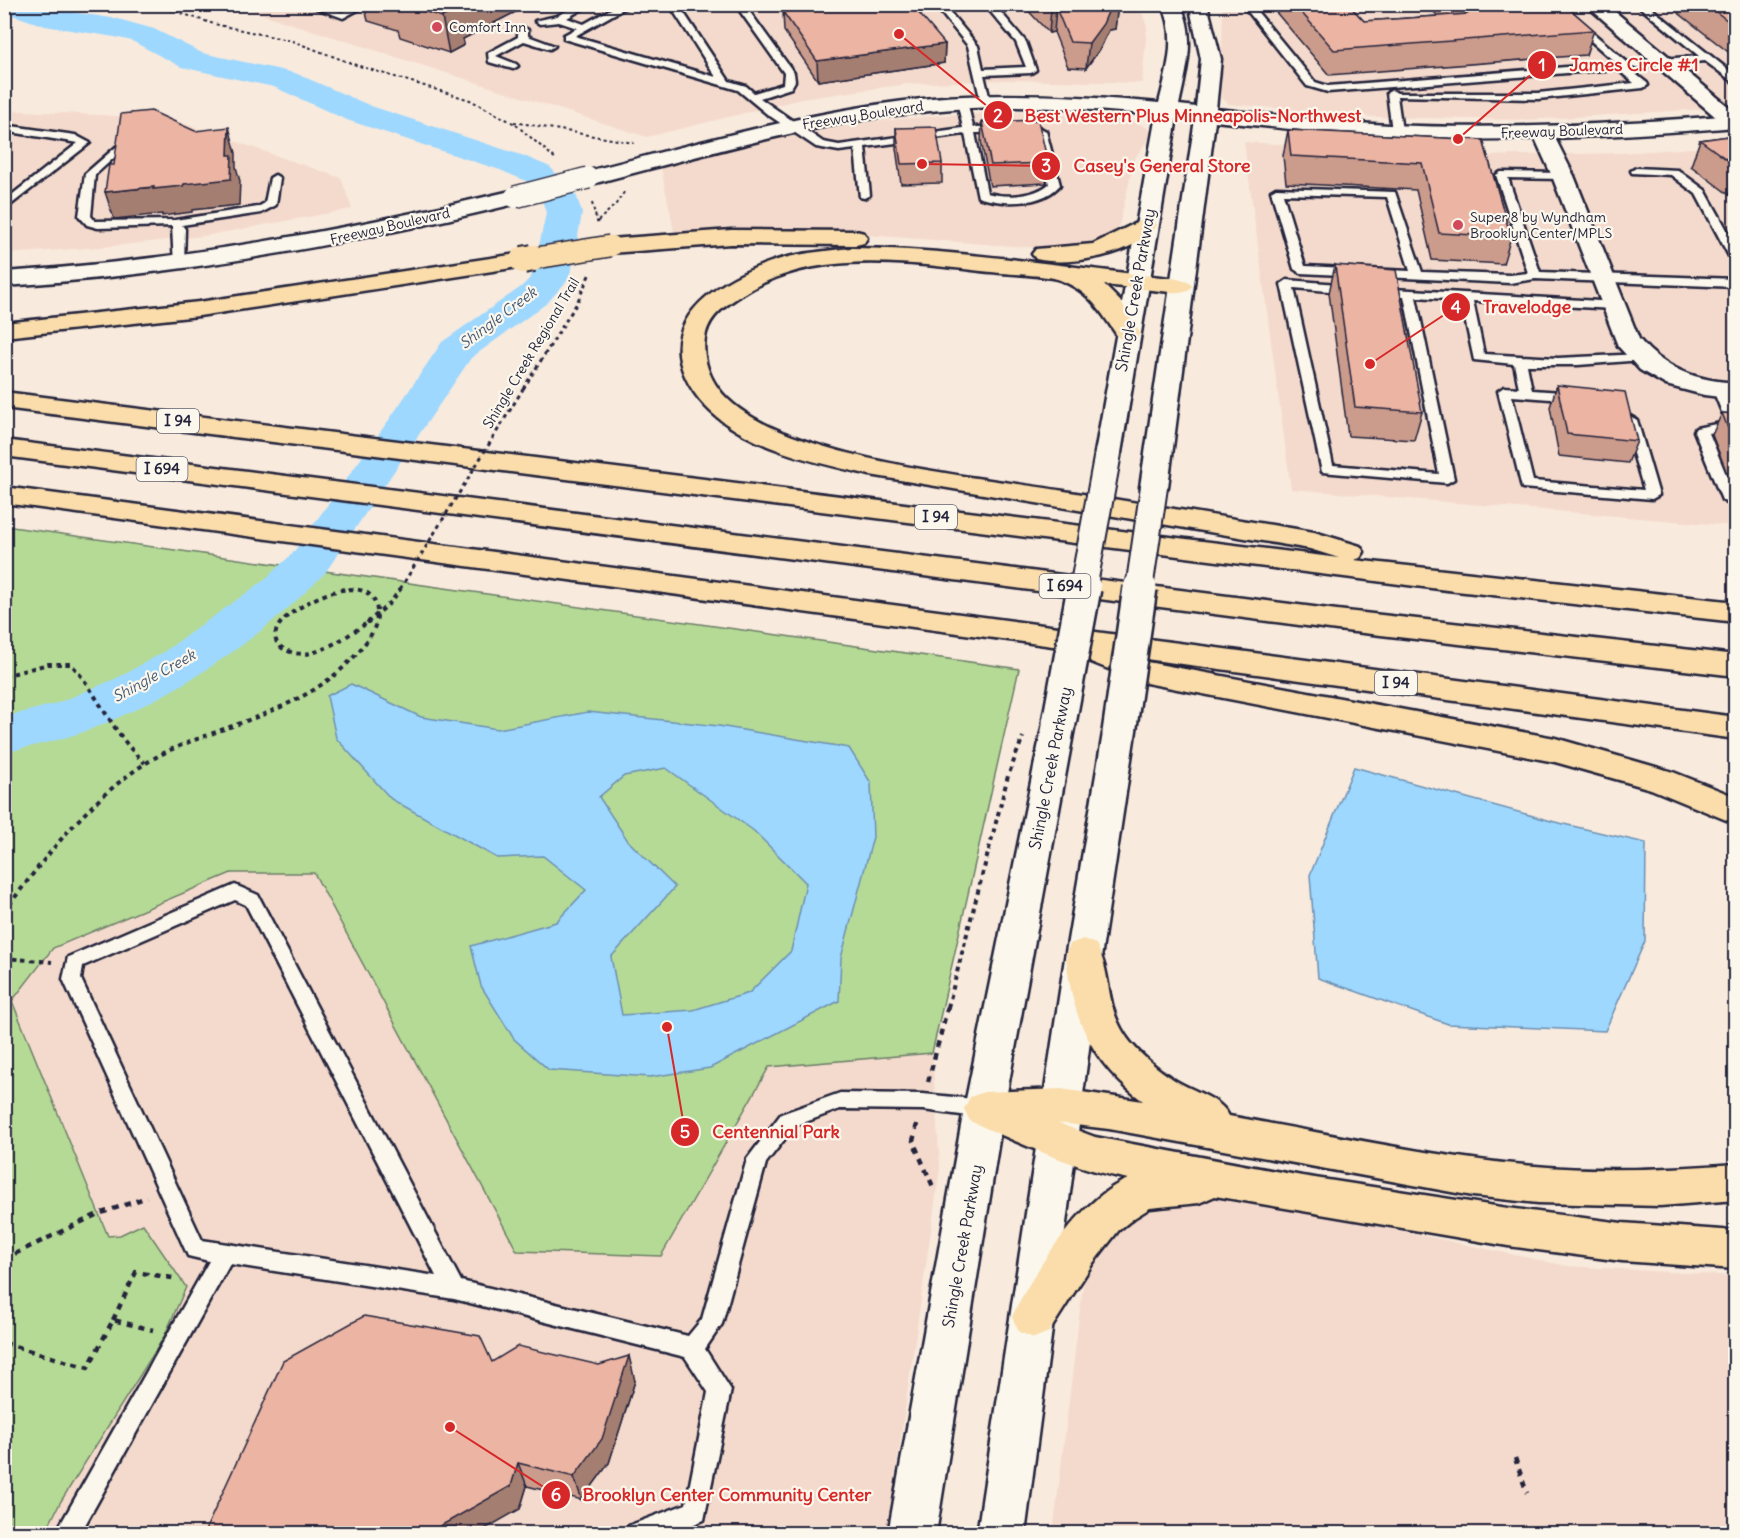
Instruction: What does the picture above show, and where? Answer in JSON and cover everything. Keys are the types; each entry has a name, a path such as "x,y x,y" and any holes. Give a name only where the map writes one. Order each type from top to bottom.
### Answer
{"highway":[{"path":"1146,225 1123,242 1103,250 1037,262 889,255 838,256 798,262 747,281 707,309 694,332 692,357 703,386 723,410 754,429 797,447 873,467 1314,541 1447,581"},
{"path":"4,330 185,312 523,260 604,237 815,236 915,242 1037,262 1181,278"},
{"path":"1037,262 1093,287 1115,310 1128,333"},
{"name":"I 94","path":"4,400 426,451 1447,581 1736,612"},
{"name":"I 694","path":"4,448 1337,620 1736,666"},
{"name":"I 94","path":"4,495 1736,728"},
{"path":"1056,636 1141,671 1592,759 1696,793 1736,812"},
{"path":"1083,954 1098,1022 1126,1064 1149,1085 1175,1102 1231,1127 1353,1156"},
{"path":"984,1109 1059,1124 1109,1112 1473,1178 1538,1185 1660,1188 1736,1182"},
{"path":"1059,1124 1095,1155 1302,1194 1622,1242 1736,1250"},
{"path":"1034,1317 1093,1230 1114,1209 1134,1195 1156,1188 1190,1185 1302,1194"}],"street":[{"name":"Shingle Creek Parkway","path":"912,1533 976,1169 984,1109 1059,723 1108,453 1146,225 1181,50 1177,16 1171,4"},
{"path":"1001,1533 1034,1317 1083,954 1119,733 1159,458 1181,278 1206,114 1211,59 1198,4"},
{"path":"1594,4 1734,121"},
{"name":"Freeway Boulevard","path":"4,279 60,277 178,264 308,244 374,231 515,197 793,126 899,107 962,101 1106,104 1397,131 1543,134 1734,121"},
{"path":"1543,134 1563,176 1627,341 1638,357 1655,370 1674,379 1700,388 1727,391"}],"lane":[{"path":"309,4 343,15 365,4"},
{"path":"540,21 559,19 587,4"},
{"path":"628,4 567,37 742,88 820,145 839,148 969,130 1037,129 1042,133 1055,186 1051,190 1024,198 991,199 982,195 969,130 962,101"},
{"path":"673,4 725,83"},
{"path":"739,4 789,74 790,81 787,86 753,97"},
{"path":"792,4 802,18"},
{"path":"938,4 973,45 985,100"},
{"path":"980,72 1031,70 1023,44 988,4"},
{"path":"1246,4 1311,84 1328,89 1708,58"},
{"path":"1362,87 1392,93 1538,96 1642,85 1553,4"},
{"path":"1640,4 1736,81"},
{"path":"559,19 585,27"},
{"path":"513,66 492,60 491,55 523,34 550,46"},
{"path":"1392,93 1397,131"},
{"path":"4,128 75,138 85,143 4,207"},
{"path":"124,143 90,174 85,216 90,223 98,225 175,223 261,210 270,205 275,178"},
{"path":"860,145 864,195"},
{"path":"1636,171 1674,172 1701,192 1736,258"},
{"path":"1535,275 1501,175 1563,176"},
{"path":"1417,274 1391,194 1275,191 1300,269 1510,279 1535,275 1736,283"},
{"path":"175,223 178,230 178,264"},
{"path":"1408,293 1448,479 1327,468 1287,284 1613,305"},
{"path":"1466,297 1478,357 1520,362 1586,363 1638,357"},
{"path":"1520,362 1526,393"},
{"path":"1592,399 1504,391 1527,485 1652,495 1624,402"},
{"path":"1727,391 1735,424 1701,431 1728,500"},
{"path":"454,1289 252,900 235,891 74,962 72,980 195,1249 454,1289 692,1348 720,1390 696,1512 636,1533"},
{"path":"692,1348 711,1324 757,1159 788,1120 840,1101 923,1102 984,1109"},
{"path":"67,1533 225,1253"}],"path":[{"path":"153,4 220,25 284,38 364,67 446,89 483,104 514,122 546,148 560,164"},
{"path":"514,122 531,123 640,145"},
{"path":"597,222 616,204 626,187"},
{"path":"591,202 604,237"},
{"name":"Shingle Creek Regional Trail","path":"4,912 56,846 94,804 144,763 172,749 285,705 321,685 357,656 372,634 378,619 376,603 373,596 355,589 331,591 281,622 274,638 282,649 292,653 319,651 333,645 382,611 401,587 577,303 592,264"},
{"path":"4,676 48,663 71,664 79,672 111,724 144,763"},
{"path":"4,958 74,962"},
{"path":"4,1259 96,1215 168,1190"},
{"path":"4,1343 88,1368 136,1272 208,1283"},
{"path":"174,1290 178,1279"},
{"path":"113,1320 155,1330 160,1320"},
{"path":"1515,1458 1527,1493"}],"shaded area":[{"path":"1139,4 1147,27 1142,83 1006,80 907,84 801,99 647,137 233,5"},
{"path":"1223,5 1735,5 1735,107 1527,120 1373,117 1229,104 1221,97"},
{"path":"5,110 171,119 341,178 352,209 203,236 113,246 5,254"},
{"path":"1026,112 1127,119 1146,127 1150,132 1149,138 1135,158 1119,225 1112,237 1102,243 1064,250 815,231 675,236 661,167 785,136 871,122 941,115"},
{"path":"1244,142 1476,156 1622,153 1735,145 1735,526 1291,489"},
{"path":"231,873 314,873 517,1251 661,1256 769,1067 932,1053 940,1168 887,1533 45,1533 61,1501 143,1224 120,1235 109,1236 12,1001 53,948"},
{"path":"1198,1197 1260,1201 1567,1266 1735,1276 1735,1533 1053,1534 1086,1260 1139,1208"}],"green space":[{"path":"5,526 1019,669 932,1053 769,1067 661,1256 517,1251 314,873 231,873 53,948 12,1001 108,1236 120,1235 143,1224 186,1287 164,1337 61,1501 45,1533 5,1533"}],"water":[{"path":"351,684 421,717 498,729 588,712 719,726 849,748 871,783 873,837 841,958 839,1001 710,1068 650,1077 549,1070 514,1039 481,986 471,946 556,922 586,890 543,856 497,858 391,799 336,738 327,696","holes":["666,768 754,831 806,883 791,951 749,993 693,1010 622,1015 611,957 675,887 628,841 599,797 624,776"]},
{"path":"1354,767 1555,822 1646,843 1645,941 1605,1031 1448,1024 1318,978 1310,875"}],"building":[{"path":"401,4 456,4 458,10 442,17"},
{"path":"841,4 911,4 945,44 817,61 783,12"},
{"path":"1047,4 1118,4 1111,5 1103,24 1089,43 1070,42 1056,8 1051,9"},
{"path":"1294,4 1348,4 1364,21 1467,14 1457,4 1564,4 1594,30 1334,50"},
{"path":"1706,4 1736,4 1736,27"},
{"path":"151,111 195,131 229,127 228,155 232,155 231,179 184,184 183,186 105,192 109,165 114,165 121,114"},
{"path":"1038,120 1048,163 991,165 982,122"},
{"path":"936,127 942,163 901,164 896,128"},
{"path":"1288,130 1483,140 1511,237 1439,233 1422,163 1291,156"},
{"path":"1736,135 1736,166 1700,140"},
{"path":"1335,265 1396,270 1422,412 1355,407"},
{"path":"1557,385 1625,392 1637,441 1567,434"},
{"path":"1722,413 1736,414 1736,448"},
{"path":"364,1316 480,1336 492,1362 518,1346 599,1365 629,1356 602,1439 574,1477 518,1463 511,1486 428,1533 204,1533 283,1361"}],"waterway":[{"name":"Shingle Creek","path":"4,735 69,718 135,690 179,665 280,592 309,563 408,423 456,350 534,295 548,281 554,265 564,213 559,197 538,174 512,163 359,113 284,80 192,60 143,35 118,28 45,17 10,4"}],"place":[{"name":"Comfort Inn","path":"437,27"},
{"name":"Best Western Plus Minneapolis-Northwest","path":"899,34"},
{"name":"James Circle #1","path":"1458,139"},
{"name":"Casey's General Store","path":"922,164"},
{"name":"Super 8 by Wyndham Brooklyn Center/MPLS","path":"1458,225"},
{"name":"Travelodge","path":"1370,364"},
{"name":"Centennial Park","path":"667,1027"},
{"name":"Brooklyn Center Community Center","path":"450,1427"}]}
